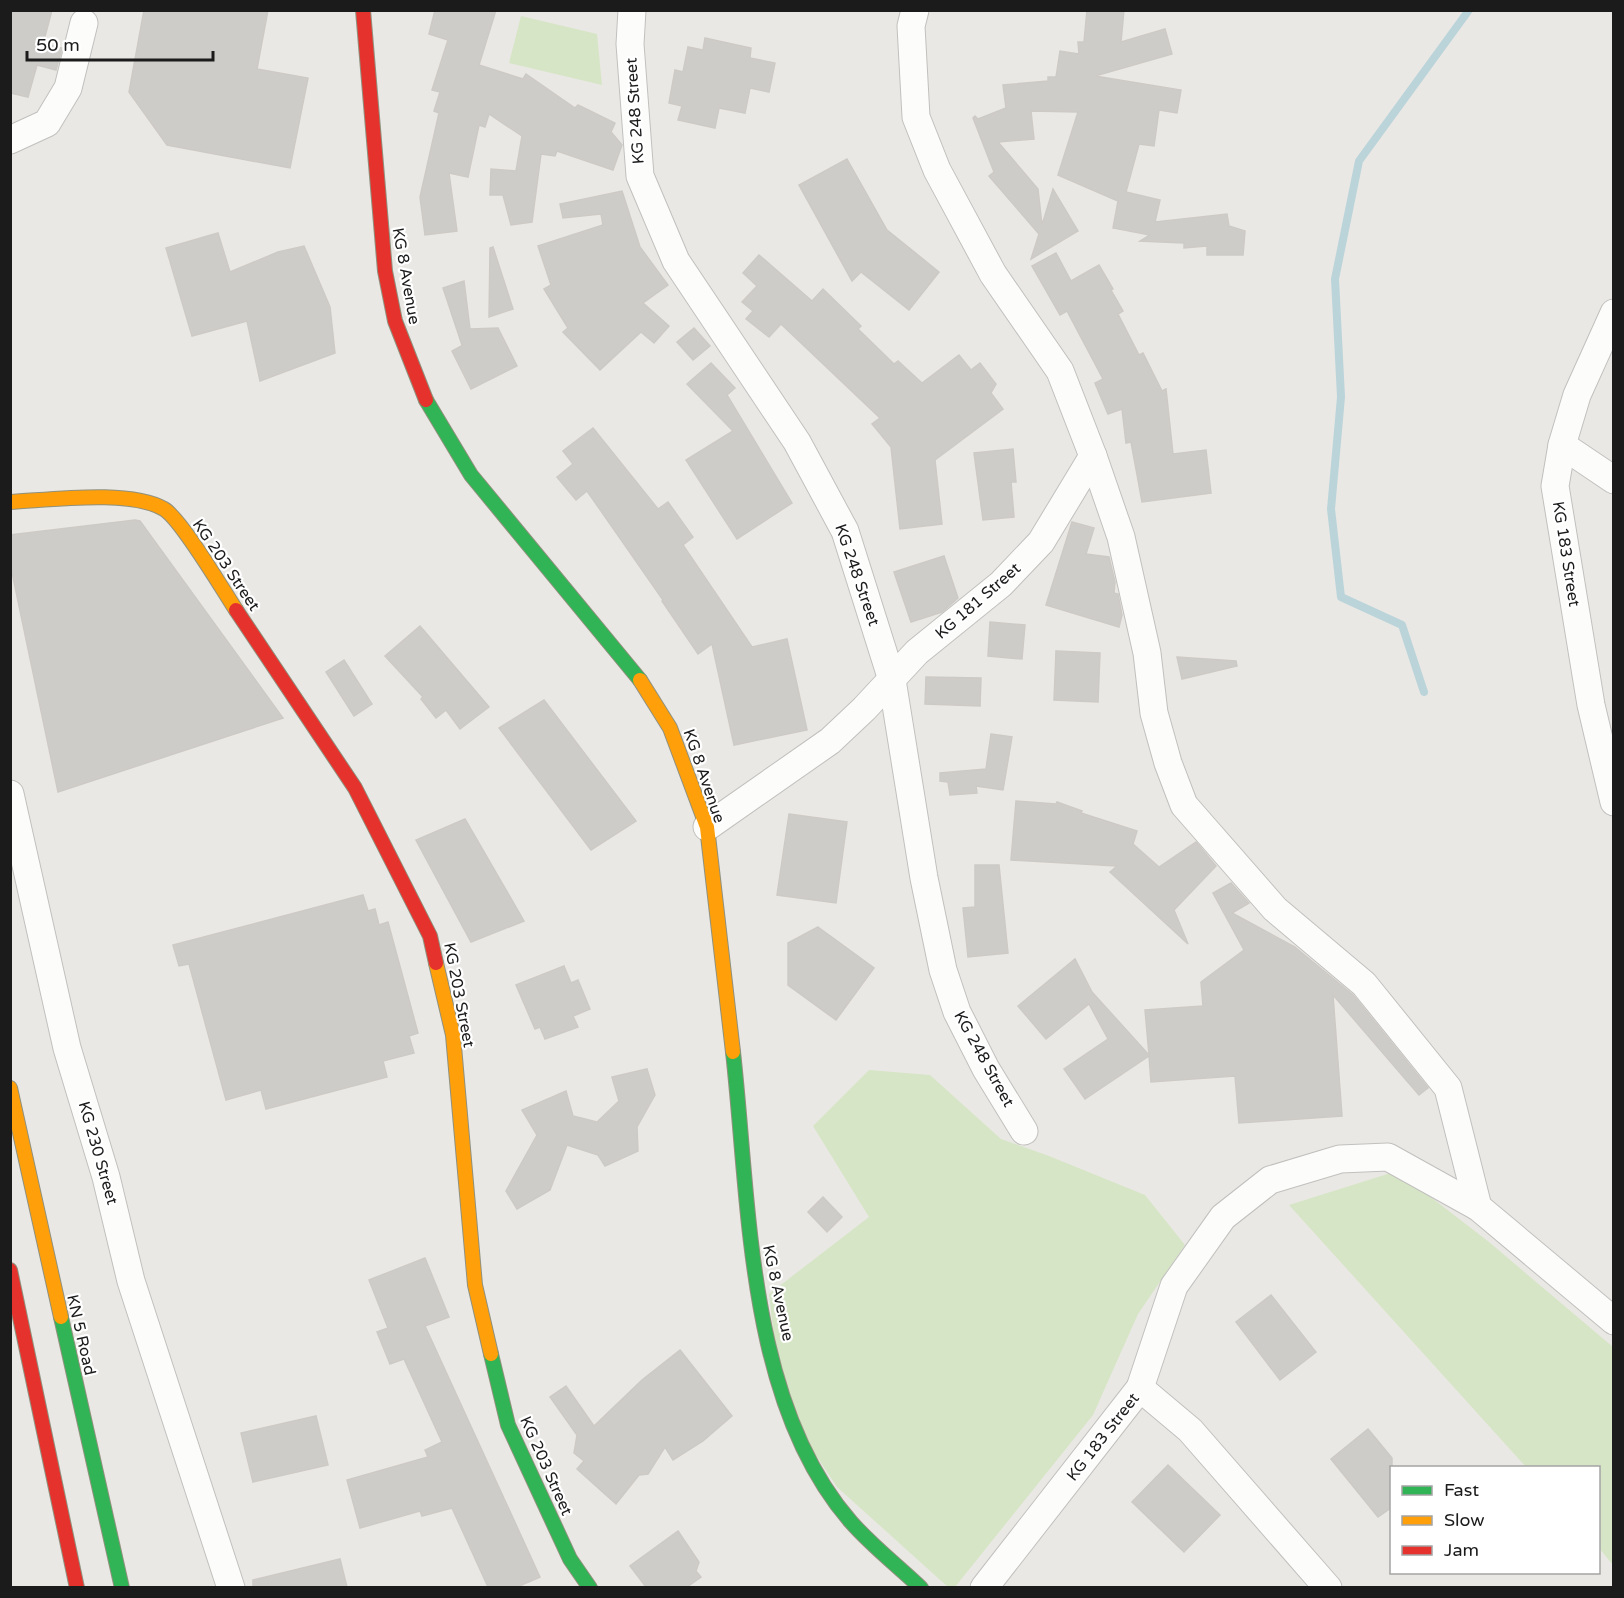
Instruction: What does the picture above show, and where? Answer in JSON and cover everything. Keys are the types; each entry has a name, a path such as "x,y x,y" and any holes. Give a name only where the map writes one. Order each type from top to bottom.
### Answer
{"street":[{"name":"KG 8 Avenue","path":"363,10 368,94 385,271 395,321 420,391 471,475 644,685 670,728 707,827 740,1114 753,1270 786,1412 814,1469 851,1522 921,1587"},
{"name":"KG 248 Street","path":"632,10 630,44 640,176 676,261 797,442 844,531 892,680 924,878 943,970 957,1012 986,1068 1024,1131"},
{"path":"915,10 911,26 916,117 937,170 993,274 1060,371 1094,456 1121,537 1147,653 1154,713 1168,763 1184,805 1275,909 1364,984 1448,1088 1478,1207"},
{"path":"10,140 47,123 68,88 84,23"},
{"name":"KG 183 Street","path":"1614,313 1577,395 1562,445 1555,486 1591,705 1614,802"},
{"path":"1562,445 1614,480"},
{"name":"KG 181 Street","path":"707,827 830,741 917,652 1001,584 1041,542 1094,456"},
{"name":"KG 203 Street","path":"10,502 123,497 165,509 183,530 355,788 430,936 440,970 453,1035 475,1285 508,1425 570,1559 590,1587"},
{"name":"KG 230 Street","path":"10,794 67,1048 106,1177 131,1281 203,1508 231,1587"},
{"name":"KN 5 Road","path":"10,1088 122,1587"},
{"path":"1140,1388 1174,1286 1223,1217 1270,1180 1340,1159 1388,1157 1478,1207 1614,1321"},
{"path":"10,1270 77,1587"},
{"name":"KG 183 Street","path":"984,1587 1140,1388 1190,1430 1328,1587"}],"green space":[{"path":"521,16 597,34 602,85 509,63"},
{"path":"869,1070 930,1075 1001,1139 1145,1195 1185,1245 1138,1314 1093,1415 955,1587 948,1587 837,1487 782,1404 769,1294 869,1217 813,1126"},
{"path":"1397,1171 1489,1242 1613,1347 1613,1565 1600,1549 1600,1466 1525,1466 1289,1205"}],"building":[{"path":"10,10 52,10 43,44 62,48 56,70 37,65 28,97 10,93"},
{"path":"144,10 268,10 257,69 308,78 290,168 167,145 129,92"},
{"path":"435,10 496,10 479,65 523,79 526,74 575,108 578,105 615,123 611,132 622,145 613,170 557,151 555,156 541,154 532,222 511,225 503,195 490,195 491,169 516,171 522,136 489,114 485,127 479,125 468,177 449,173 457,231 425,235 420,197 439,113 434,111 440,92 432,90 448,40 429,34"},
{"path":"1087,10 1124,10 1121,42 1165,29 1172,54 1095,76 1181,90 1177,113 1159,110 1154,146 1139,144 1126,192 1160,200 1155,222 1227,214 1229,226 1245,231 1243,255 1207,255 1207,246 1184,248 1184,243 1140,241 1150,235 1113,228 1118,201 1058,175 1078,112 1031,111 1034,139 998,142 1038,189 1042,225 1053,189 1078,231 1031,259 1039,234 989,176 994,172 973,118 975,116 978,119 1006,108 1003,85 1048,81 1048,77 1056,77 1060,51 1079,54 1078,42 1084,42"},
{"path":"705,38 751,48 750,58 775,63 769,92 750,88 745,113 719,108 715,128 678,120 682,106 669,103 675,70 683,72 688,47 703,50"},
{"path":"847,159 887,230 939,272 909,310 861,272 852,281 799,185"},
{"path":"622,191 640,247 668,285 643,303 669,326 654,343 641,332 600,370 563,332 568,328 544,289 551,285 538,246 603,225 601,214 563,218 560,204"},
{"path":"218,233 230,272 278,252 304,246 330,307 335,353 260,381 247,321 192,336 166,248"},
{"path":"493,247 513,309 489,317 490,248"},
{"path":"1056,253 1071,281 1099,265 1123,311 1118,314 1139,355 1143,353 1162,391 1166,389 1173,454 1206,450 1211,493 1142,502 1131,442 1126,443 1122,409 1108,414 1095,383 1103,379 1067,311 1060,315 1032,266"},
{"path":"759,255 812,301 823,289 861,326 858,329 894,364 898,361 922,383 959,355 971,370 980,363 996,384 991,393 1003,409 935,460 942,524 900,529 891,447 872,424 880,418 781,324 769,337 746,319 753,311 742,302 757,286 743,273"},
{"path":"464,281 470,329 498,328 517,366 471,389 452,351 465,344 462,345 443,288"},
{"path":"694,328 710,346 693,360 677,342"},
{"path":"711,363 735,388 727,395 792,503 737,539 686,460 733,431 687,384"},
{"path":"593,428 658,509 668,502 693,537 683,545 752,647 787,639 807,730 734,745 712,644 698,654 587,491 576,500 557,477 573,464 563,451"},
{"path":"1013,449 1016,482 1011,482 1014,517 983,520 974,453"},
{"path":"140,521 283,718 58,792 10,563 10,535"},
{"path":"1072,522 1094,528 1086,554 1109,557 1115,582 1114,593 1118,594 1122,615 1119,627 1046,605"},
{"path":"944,556 958,598 942,612 911,622 894,572"},
{"path":"990,622 1025,625 1022,659 988,656"},
{"path":"420,626 489,707 460,729 446,710 436,718 421,699 423,697 385,656"},
{"path":"1056,651 1100,653 1098,702 1054,700"},
{"path":"1177,657 1236,661 1237,666 1182,679"},
{"path":"344,660 372,704 354,716 326,672"},
{"path":"926,677 981,678 980,706 925,704"},
{"path":"544,700 636,821 591,850 499,728"},
{"path":"991,734 1012,737 1003,790 976,786 977,793 950,795 948,782 940,781 940,773 986,769"},
{"path":"1016,801 1056,804 1057,802 1082,811 1081,813 1137,831 1133,844 1159,867 1196,842 1216,866 1174,910 1188,944 1110,872 1117,866 1011,860"},
{"path":"789,814 847,822 836,903 777,895"},
{"path":"465,819 524,921 471,942 416,840"},
{"path":"975,865 999,865 1008,953 968,957 963,908 975,907"},
{"path":"1231,883 1249,903 1232,913 1295,947 1353,995 1428,1088 1419,1095 1333,995 1342,1116 1239,1123 1235,1076 1151,1082 1149,1056 1085,1099 1064,1069 1108,1039 1089,1004 1046,1039 1018,1006 1075,959 1092,992 1149,1055 1145,1010 1203,1006 1201,982 1244,950 1213,893"},
{"path":"363,895 368,911 375,909 379,925 388,922 418,1033 409,1036 414,1053 383,1061 387,1077 266,1109 261,1090 226,1100 189,964 179,966 173,945"},
{"path":"818,927 874,968 836,1020 788,985 788,943"},
{"path":"564,966 571,983 578,980 590,1009 573,1016 578,1027 545,1039 540,1027 535,1029 516,985"},
{"path":"647,1069 655,1095 637,1127 638,1151 605,1166 598,1155 567,1145 550,1190 517,1209 506,1191 537,1135 522,1110 566,1091 573,1116 597,1122 619,1101 612,1077"},
{"path":"823,1197 842,1217 827,1232 808,1212"},
{"path":"425,1258 449,1317 425,1326 540,1577 517,1587 488,1587 452,1508 422,1516 420,1511 360,1528 347,1480 428,1457 425,1450 442,1442 404,1359 390,1364 377,1332 388,1328 369,1280"},
{"path":"1271,1295 1316,1352 1280,1380 1236,1322"},
{"path":"680,1350 732,1416 703,1441 673,1460 665,1447 648,1474 639,1475 616,1504 577,1469 584,1461 574,1453 577,1435 550,1397 566,1386 594,1426 642,1380"},
{"path":"316,1416 328,1465 253,1482 241,1433"},
{"path":"1368,1429 1392,1458 1390,1508 1378,1517 1331,1459"},
{"path":"1168,1465 1220,1515 1184,1552 1132,1502"},
{"path":"678,1531 699,1562 696,1571 701,1577 687,1587 646,1587 630,1566"},
{"path":"340,1559 347,1587 253,1587 253,1580"}],"waterway":[{"path":"1424,692 1402,625 1341,597 1331,509 1341,397 1335,279 1359,161 1469,10"}],"traffic: fast":[{"path":"426,400 471,475 640,680"},
{"path":"733,1052 750,1235 759,1298 772,1360 791,1419 816,1474 851,1522 921,1588"},
{"path":"61,1317 122,1588"},
{"path":"491,1354 508,1425 570,1559 590,1588"}],"traffic: slow":[{"path":"10,502 111,497 149,503 164,509 191,540 236,610"},
{"path":"640,680 670,728 707,827 733,1052"},
{"path":"436,963 453,1035 475,1285 491,1354"},
{"path":"10,1088 61,1317"}],"traffic: jam":[{"path":"363,10 385,271 395,321 426,400"},
{"path":"236,610 355,788 430,936 436,963"},
{"path":"10,1270 77,1588"}]}
